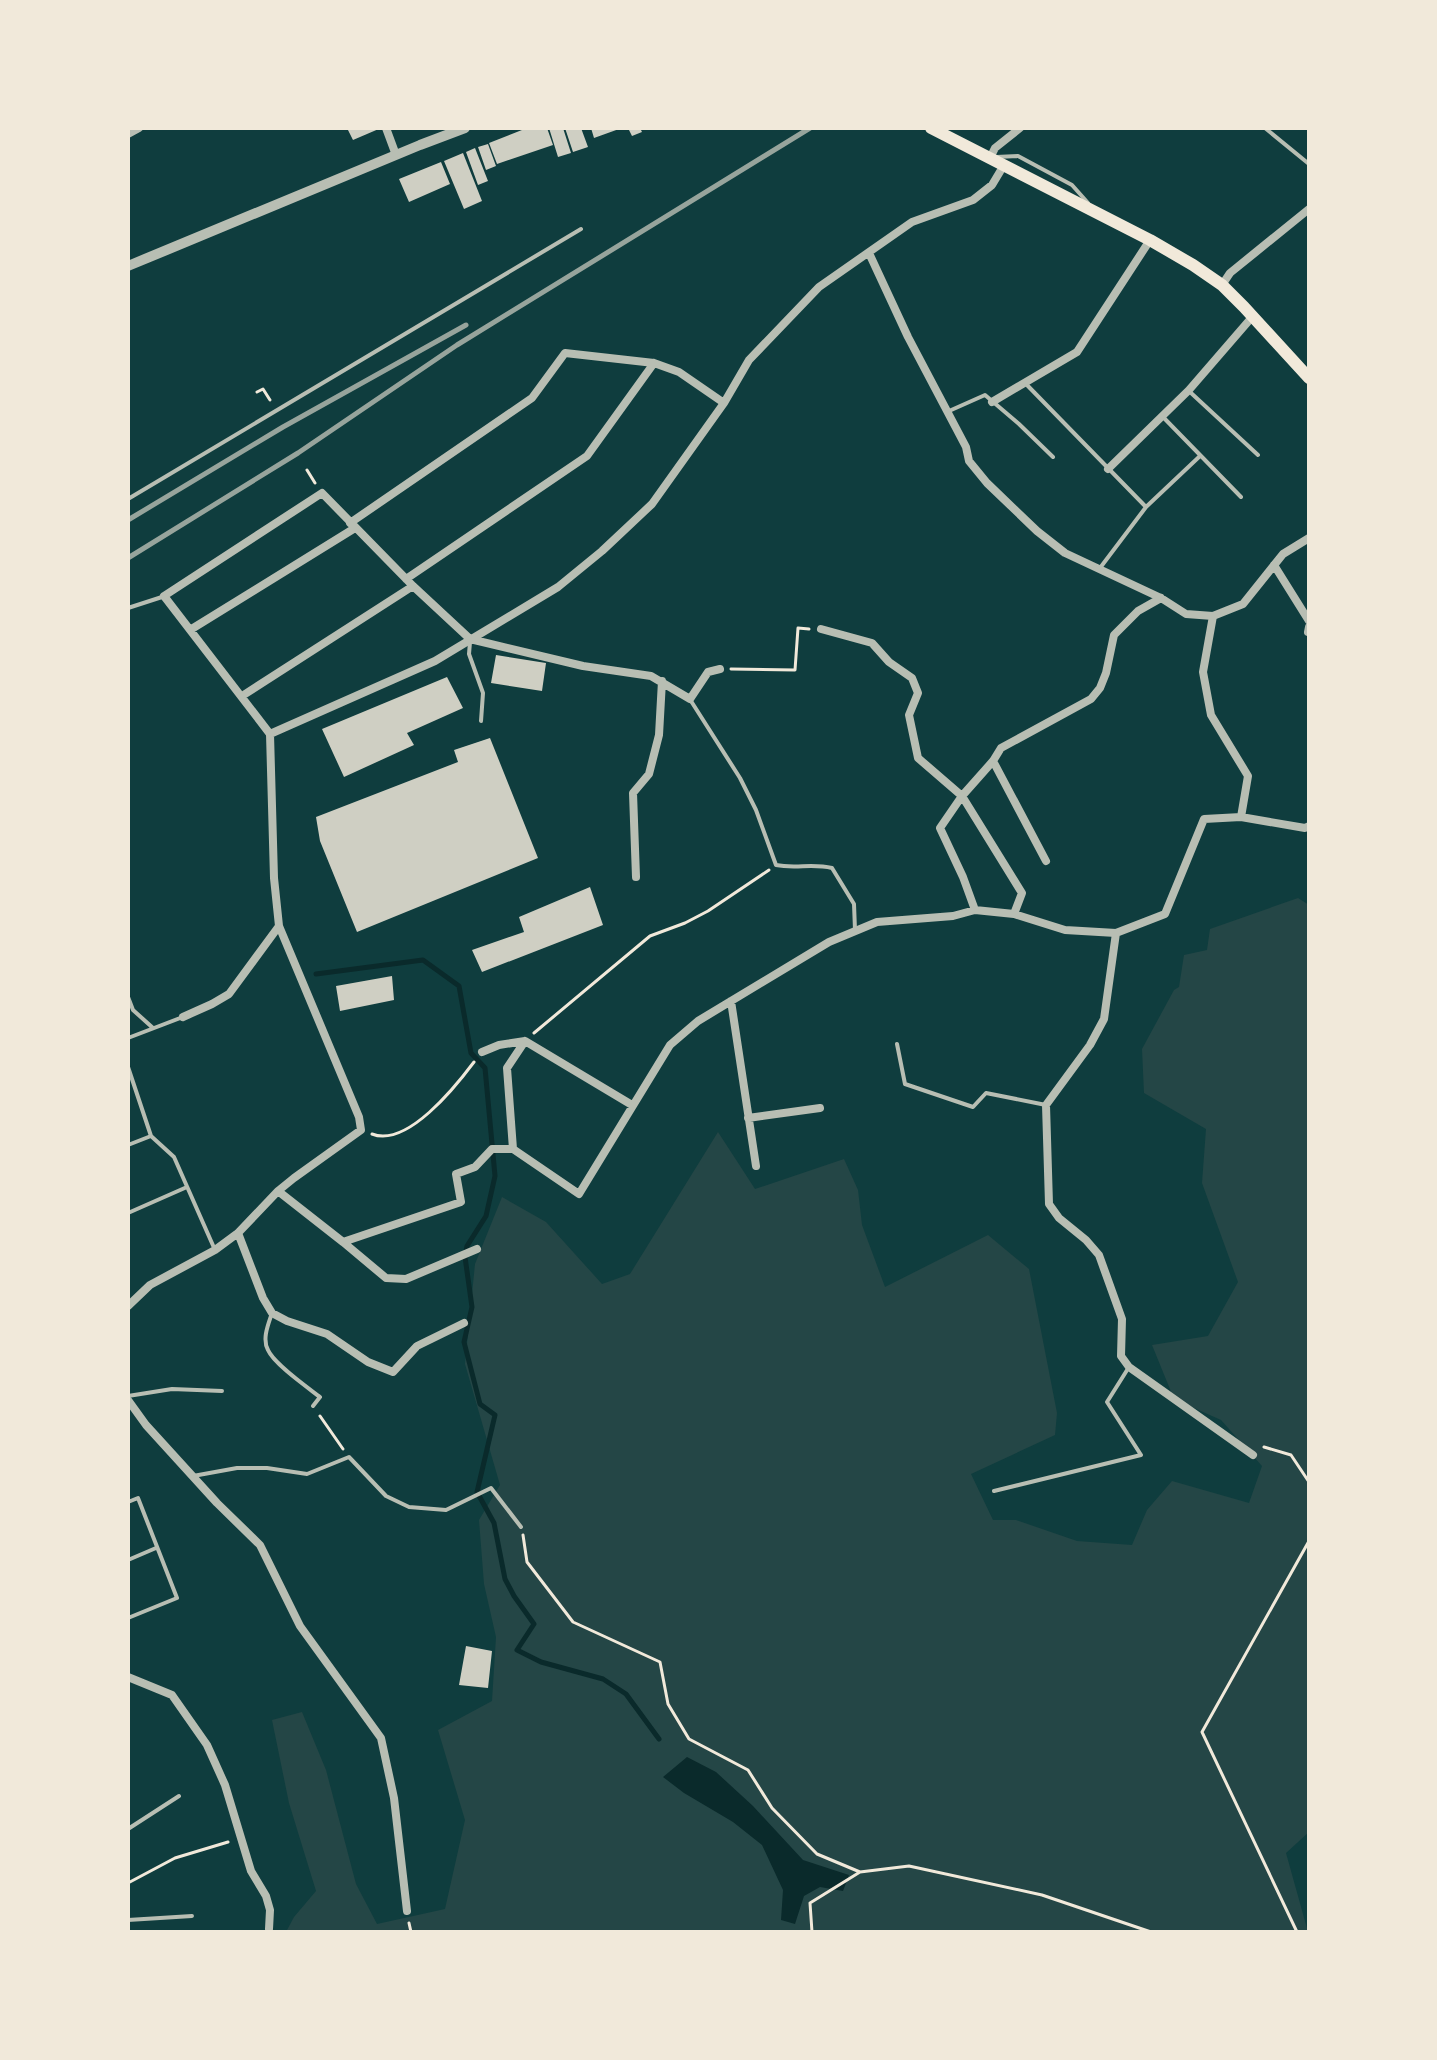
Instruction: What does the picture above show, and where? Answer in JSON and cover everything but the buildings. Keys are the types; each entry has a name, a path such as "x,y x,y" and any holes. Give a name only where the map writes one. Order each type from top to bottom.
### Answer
{"main road":[{"path":"931,128 1193,265 1222,285 1309,378"}],"street":[{"path":"128,134 139,128"},
{"path":"386,128 396,155"},
{"path":"128,266 465,128"},
{"path":"990,158 995,148 1020,128"},
{"path":"270,734 435,661 558,587 652,504 724,403 749,360 819,287 912,222 973,200 992,185 1004,165"},
{"path":"1222,285 1230,273 1309,209"},
{"path":"992,402 1077,352 1150,240"},
{"path":"869,253 908,337 966,447 969,461 987,483 1037,531 1065,553 1161,598 1186,614 1213,616 1243,604 1283,554 1309,538"},
{"path":"1108,469 1189,390 1253,316"},
{"path":"190,630 352,526 532,398 565,353 654,363 679,372 724,403"},
{"path":"242,696 587,456 654,363"},
{"path":"128,1306 150,1285 215,1250 238,1233 278,1191 361,1130 359,1117 279,926 274,878 270,734 164,596 322,493 352,526 470,639 583,666 651,676 690,699 708,672 720,669"},
{"path":"1274,565 1309,627"},
{"path":"975,910 940,828 1001,748 1091,699 1106,673 1114,635 1138,611 1161,598"},
{"path":"1213,616 1203,672 1211,715 1248,776 1241,817"},
{"path":"821,629 872,643 889,662 912,678 918,693 909,715 918,758 962,796 1022,893 1014,914"},
{"path":"636,877 633,793 649,774 659,735 662,681"},
{"path":"993,761 1046,861"},
{"path":"343,1242 461,1202 456,1174 475,1167 492,1149 513,1149 579,1194 670,1045 698,1021 829,942 877,922 953,916 975,910 1014,914 1065,930 1116,933 1165,914 1204,819 1241,817 1305,828 1309,826"},
{"path":"183,1017 229,994 279,926"},
{"path":"1116,933 1104,1019 1090,1045 1046,1105 1049,1204 1059,1218 1099,1255 1122,1319 1121,1356 1129,1367 1253,1455"},
{"path":"731,1001 756,1166"},
{"path":"482,1052 499,1045 525,1041 632,1105"},
{"path":"513,1149 507,1068 525,1041"},
{"path":"748,1118 820,1108"},
{"path":"278,1191 386,1278 406,1279 477,1249"},
{"path":"238,1233 263,1298 272,1313 327,1334 368,1362 393,1372 417,1346 464,1323"},
{"path":"128,1398 146,1425 260,1545 300,1626 381,1738 394,1798 407,1911"},
{"path":"128,1677 172,1695 207,1745 225,1785 251,1871 266,1896 270,1910 269,1929"}],"lane":[{"path":"1265,128 1309,164"},
{"path":"990,158 1018,156 1072,185 1096,212"},
{"path":"128,499 581,229"},
{"path":"1025,383 1146,507"},
{"path":"1189,390 1258,455"},
{"path":"947,412 985,395 1053,457"},
{"path":"1163,417 1241,497"},
{"path":"1100,568 1146,507 1200,456"},
{"path":"128,608 164,596"},
{"path":"470,639 469,654 483,693 481,721"},
{"path":"690,699 740,778 756,810 776,865 793,869 817,865 832,868 854,904 855,931"},
{"path":"128,997 133,1010 153,1028"},
{"path":"128,1038 183,1017"},
{"path":"897,1044 905,1084 973,1107 986,1093 1046,1105"},
{"path":"128,1067 151,1136 174,1157 215,1250"},
{"path":"128,1145 151,1136"},
{"path":"128,1213 187,1187"},
{"path":"272,1313 265,1335 267,1350 320,1397 313,1406"},
{"path":"994,1491 1141,1455 1107,1402 1129,1367"},
{"path":"128,1398 172,1389 222,1391"},
{"path":"193,1476 237,1468 267,1468 307,1474 349,1457 386,1496 409,1507 446,1510 491,1488 521,1527"},
{"path":"128,1502 138,1498 177,1598 128,1618"},
{"path":"128,1560 156,1548"},
{"path":"128,1829 179,1796"},
{"path":"128,1920 192,1916"}],"path":[{"path":"257,392 263,389 276,410"},
{"path":"720,669 795,670 798,628 821,629"},
{"path":"525,1041 650,936 708,911 776,865"},
{"path":"361,1130 377,1136 400,1132 425,1117 482,1052"},
{"path":"313,1406 349,1457"},
{"path":"1265,1448 1291,1455 1309,1482"},
{"path":"521,1527 527,1562 573,1622 660,1662 668,1704 689,1739 748,1770 772,1808 817,1854 860,1872"},
{"path":"1297,1932 1202,1732 1309,1541"},
{"path":"128,1883 175,1858 241,1838"},
{"path":"812,1932 810,1903 860,1872 909,1866 1042,1895 1151,1932"}],"shaded area":[{"path":"1298,898 1309,905 1309,1832 1286,1853 1308,1932 286,1932 294,1917 316,1891 289,1803 272,1720 302,1712 326,1770 356,1884 377,1924 445,1909 465,1820 438,1730 492,1701 496,1637 484,1584 479,1520 500,1485 465,1364 475,1264 502,1197 546,1222 602,1284 630,1274 718,1132 755,1189 844,1159 858,1190 862,1225 885,1287 988,1235 1029,1269 1057,1413 1055,1435 971,1474 993,1520 1016,1520 1077,1541 1132,1545 1147,1510 1172,1481 1249,1503 1262,1466 1221,1420 1174,1399 1152,1345 1208,1336 1238,1282 1202,1183 1206,1129 1144,1093 1142,1049 1174,990 1179,987 1184,955 1207,950 1210,929"},
{"path":"687,1757 716,1772 753,1806 803,1860 849,1875 843,1891 820,1887 804,1896 795,1924 781,1920 783,1890 762,1845 733,1822 663,1777"}],"waterway":[{"path":"316,974 423,960 459,986 471,1053 485,1068 495,1176 486,1216 467,1246 465,1257 472,1307 464,1342 480,1404 495,1415 477,1492 494,1523 505,1579 534,1624 517,1650 541,1662 603,1679 626,1694 659,1739"}],"railway":[{"path":"128,558 298,453 457,345 810,128"},
{"path":"128,520 283,427 466,325"}]}
